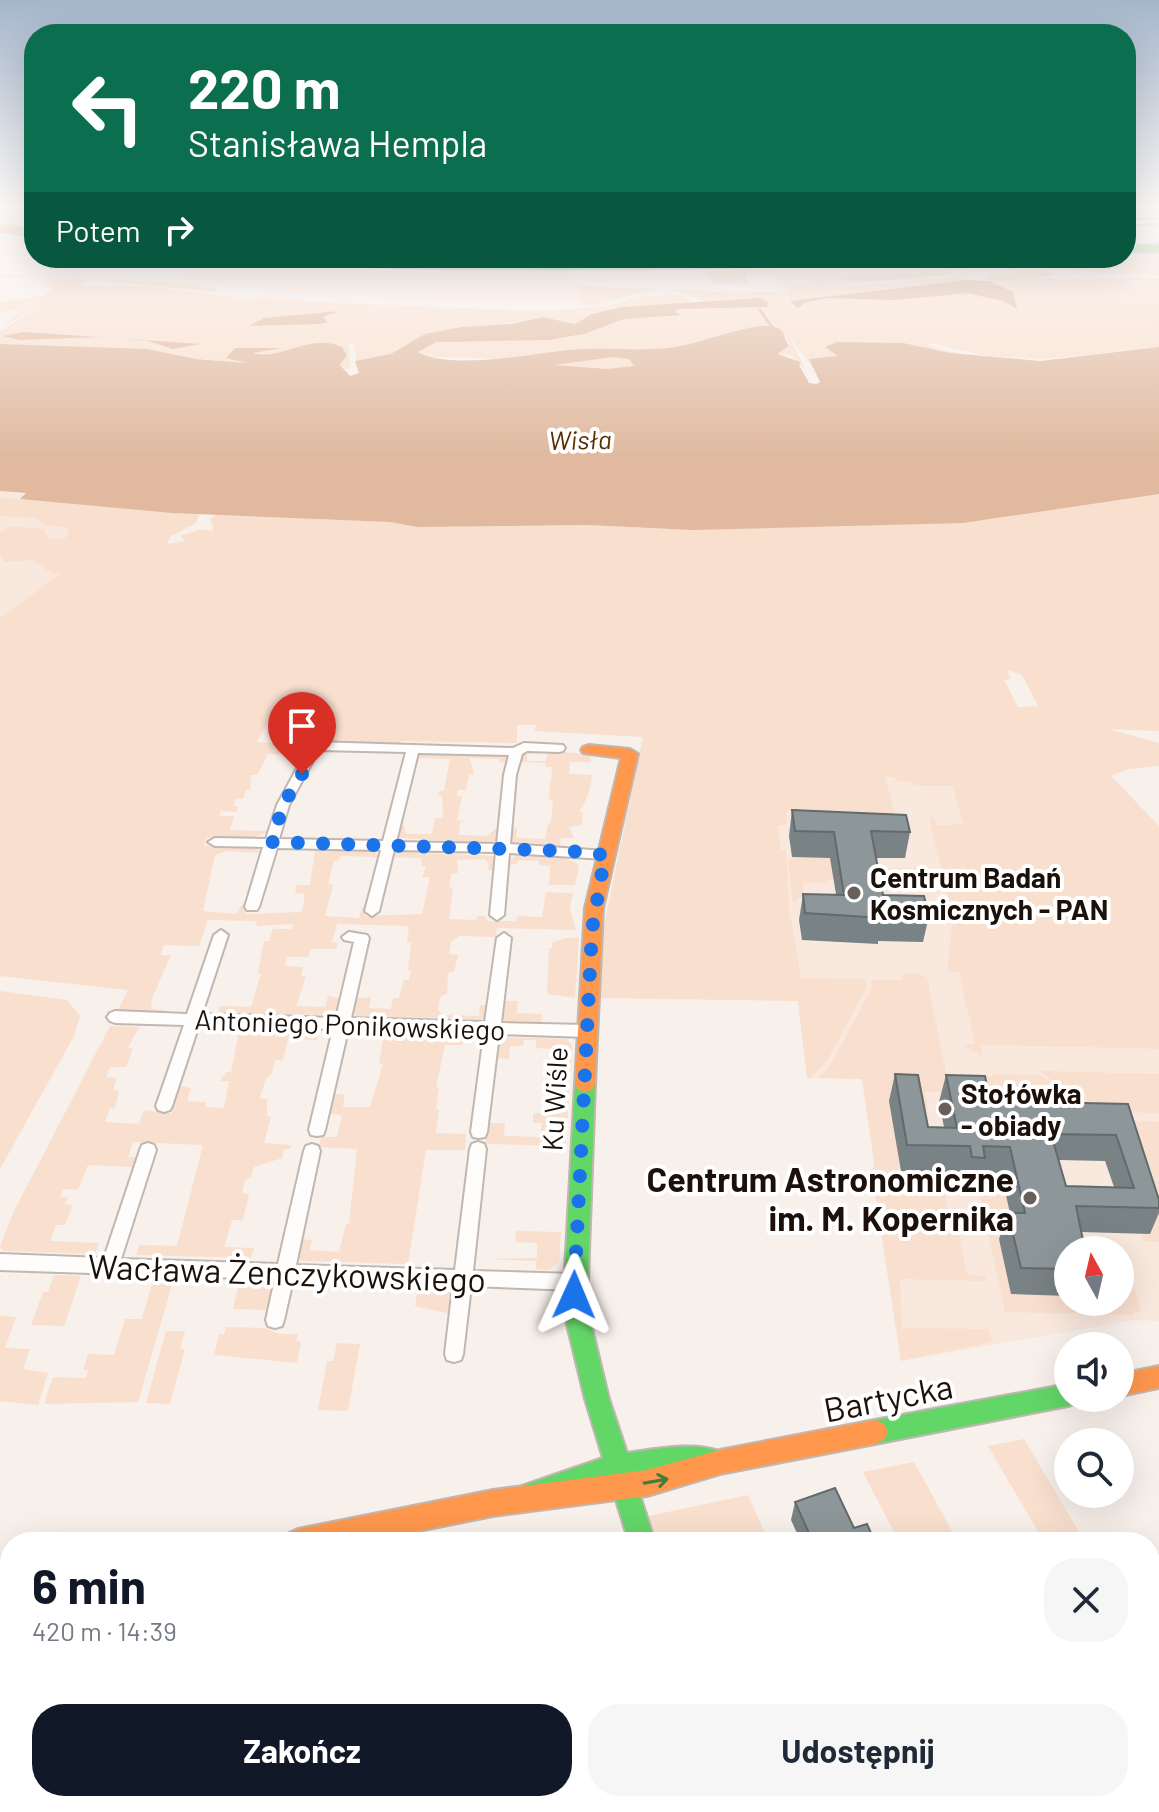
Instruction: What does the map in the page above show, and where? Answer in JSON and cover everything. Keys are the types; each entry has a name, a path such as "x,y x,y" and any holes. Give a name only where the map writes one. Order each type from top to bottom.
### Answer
{"main road":[{"name":"Ku Wiśle","path":"589,750 630,754 594,908 574,1282 579,1331 619,1479 638,1532"},
{"path":"1134,1382 1159,1377"},
{"name":"Bartycka","path":"351,1532 524,1499 566,1497 619,1479 685,1475 720,1462 1054,1398"}],"street":[{"path":"252,907 283,805 315,746 516,752 524,747 559,748"},
{"path":"372,911 386,845 413,749"},
{"path":"497,915 510,775 516,752"},
{"path":"215,842 503,848 605,855"},
{"path":"164,1106 221,935"},
{"path":"317,1130 362,938 349,937"},
{"path":"454,1354 504,938"},
{"name":"Antoniego Ponikowskiego","path":"115,1017 586,1031"},
{"path":"110,1266 148,1150"},
{"path":"275,1320 312,1151"},
{"name":"Wacława Żenczykowskiego","path":"0,1262 574,1282"}],"shaded area":[{"path":"52,290 173,290 251,300 262,297 333,303 546,311 611,305 642,296 678,295 689,299 689,303 708,303 672,290 735,293 788,290 913,290 886,294 903,297 981,291 1004,298 1007,290 1159,290 1159,347 1045,359 987,356 930,343 927,345 960,354 843,350 839,356 814,359 815,370 789,336 806,371 792,356 777,355 780,360 766,359 789,345 786,336 773,328 757,329 670,353 650,364 605,372 484,358 436,357 418,352 425,340 485,335 499,337 500,342 571,337 582,334 576,329 594,330 616,319 668,309 764,306 763,300 757,299 607,312 575,324 544,317 421,339 401,356 358,368 354,344 349,343 350,367 347,370 340,365 347,354 340,345 311,346 293,353 324,360 294,365 273,362 273,365 267,365 205,359 112,361 107,356 109,350 104,349 0,344 0,332 41,304 0,329 21,310 0,312 0,302 42,296"},
{"path":"264,290 579,290 580,303 397,298"},
{"path":"579,290 656,290 589,306 580,305"},
{"path":"0,491 97,504 105,542 0,618"},
{"path":"1159,491 1159,731 1108,729 1159,743 1159,766 1129,769 1111,776 1159,826 1159,1049 981,1045 983,1057 963,1045 975,1044 959,972 947,971 953,916 929,818 934,816 937,826 963,824 952,786 914,786 912,782 896,781 894,777 885,777 895,815 787,811 786,825 778,825 781,850 786,850 789,909 801,978 865,979 867,986 827,1061 810,1078 807,1078 798,1001 599,998 603,931 643,737 534,731 537,725 517,725 517,743 401,741 397,746 312,739 308,749 296,749 294,754 268,754 257,775 251,775 250,790 246,790 243,799 236,799 233,806 238,807 236,812 221,811 219,816 234,816 230,830 270,831 255,837 207,838 203,846 254,847 262,853 227,851 215,855 203,911 236,914 243,903 247,905 245,914 302,912 305,894 295,893 297,885 310,885 315,850 374,851 379,857 340,856 338,861 334,861 328,884 333,885 325,916 359,918 362,907 367,905 365,916 422,914 430,877 422,877 426,867 421,866 422,858 391,857 397,852 493,856 494,870 488,870 489,863 484,859 457,860 458,873 451,874 449,887 453,888 449,919 476,920 477,916 484,916 488,921 516,921 517,916 542,917 546,892 573,893 570,908 576,930 497,928 496,937 459,936 451,942 449,954 458,955 454,972 448,973 447,994 440,997 438,1010 443,1015 479,1016 480,1005 489,1005 484,1019 356,1016 351,1010 353,999 371,997 369,1008 391,1009 393,998 399,998 404,980 409,980 411,971 408,970 409,926 337,924 332,942 338,943 336,949 311,949 308,957 287,957 285,966 303,967 301,976 306,976 296,1006 325,1007 328,996 339,998 336,1010 325,1015 219,1012 220,1006 251,1007 261,974 258,973 264,941 269,941 273,929 292,929 293,924 256,926 257,921 208,920 199,946 164,945 161,955 171,955 151,1001 152,1009 163,1010 161,1014 117,1012 128,990 0,976 0,618 60,574 50,572 33,560 5,562 0,556 0,533 11,526 43,529 50,539 64,539 69,534 67,528 45,525 36,518 0,516 0,498 199,514 196,523 171,536 167,544 186,541 180,536 202,529 211,531 214,528 210,519 216,515 390,522 417,527 586,525 693,530 952,522","holes":["1007,670 1022,675 1038,706 1018,707 1004,680 1011,679","274,710 309,712 299,744 257,742"]},
{"path":"940,743 963,825 937,827 981,1045 1159,1049 1159,1321 1133,1320 1054,1332 901,1361 872,1173 874,1162 862,1079 807,1078 770,750"},
{"path":"548,750 591,755 591,762 570,762 569,774 592,775 588,795 579,812 583,812 582,825 569,827 574,838 561,838 560,845 514,842 511,839 512,828 517,829 516,838 545,839 548,824 551,823 553,803 549,798 550,781 555,780 551,780 552,767 546,767 546,763 521,762 523,754 527,754 527,761 546,761"},
{"path":"418,753 510,755 508,763 499,762 499,759 470,758 474,775 469,775 466,790 458,790 457,796 462,796 457,820 466,821 460,823 459,835 488,836 496,828 499,829 497,840 490,843 397,838 399,825 404,825 406,834 432,834 435,818 443,818 442,796 438,795 439,791 444,791 450,759 416,758"},
{"path":"515,855 548,856 572,861 579,865 575,885 549,885 550,866 539,865 539,861 518,860 517,864 507,865"},
{"path":"792,857 834,858 834,879 828,879 828,883 803,883 803,896 793,903 788,861"},
{"path":"917,868 920,884 887,885 885,871"},
{"path":"579,938 575,998 547,994 549,948 552,948 553,942"},
{"path":"904,974 927,977 946,1073 988,1077 993,1077 992,1074 1039,1075 1056,1084 1040,1071 1159,1074 1159,1113 1025,1110 1021,1093 925,1092 928,1109 913,1108 901,1171 975,1173 998,1158 1014,1230 1011,1294 1054,1296 1054,1313 1005,1312 978,1186 943,1185 948,1214 972,1219 956,1222 967,1274 985,1277 986,1281 900,1279 902,1328 989,1329 993,1342 901,1361 872,1173 874,1162 862,1079 818,1078 831,1064 872,988 871,980 902,980"},
{"path":"0,991 67,1000 80,1016 74,1036 0,1169"},
{"path":"518,1001 517,1013 542,1014 541,1022 506,1023 500,1017 501,1003"},
{"path":"110,1026 139,1027 128,1048 133,1049 126,1067 110,1067 106,1077 117,1078 113,1090 119,1091 115,1108 110,1108 105,1122 139,1124 144,1110 171,1114 173,1109 169,1104 174,1091 181,1086 191,1088 187,1101 206,1102 205,1107 224,1108 229,1081 220,1081 226,1072 231,1072 239,1032 210,1028 319,1032 317,1040 288,1039 283,1060 275,1060 272,1074 266,1078 260,1098 267,1099 267,1116 271,1117 264,1143 291,1145 290,1149 284,1149 282,1158 254,1167 251,1177 245,1180 242,1193 249,1194 243,1220 232,1220 224,1247 254,1248 251,1258 136,1255 139,1245 177,1246 203,1145 133,1142 128,1157 139,1158 134,1167 88,1165 78,1190 63,1189 60,1197 68,1197 65,1204 73,1205 65,1225 56,1225 50,1241 99,1243 95,1254 3,1251 0,1247 13,1213"},
{"path":"372,1034 464,1036 463,1045 445,1045 436,1087 439,1088 436,1109 439,1110 436,1133 466,1134 465,1150 426,1150 408,1264 302,1261 296,1256 300,1239 312,1240 310,1250 339,1252 346,1224 349,1224 357,1149 319,1147 321,1137 337,1137 342,1115 330,1114 335,1094 345,1094 343,1107 370,1107 383,1064 379,1063 383,1040 371,1039"},
{"path":"497,1037 567,1039 572,1045 571,1070 550,1069 551,1049 536,1048 536,1040 524,1040 523,1046 510,1046 509,1059 495,1058"},
{"path":"543,1072 570,1073 566,1146 485,1144 488,1123 505,1123 504,1136 540,1137 542,1123 533,1123 533,1113 546,1113 548,1079"},
{"path":"1101,1120 1159,1122 1159,1242 1143,1241"},
{"path":"516,1231 561,1232 559,1262 549,1270 536,1269 536,1261 486,1259 537,1258 537,1243 515,1242"},
{"path":"54,1275 81,1276 64,1326 31,1325 43,1292 48,1292"},
{"path":"153,1280 168,1281 172,1285 138,1402 44,1404 53,1377 86,1378 88,1370 83,1370 88,1354 114,1355 125,1319 142,1319"},
{"path":"239,1283 274,1284 269,1310 233,1309"},
{"path":"418,1288 454,1290 451,1314 415,1306"},
{"path":"1134,1291 1135,1291 1141,1312 1134,1312"},
{"path":"0,1316 16,1317 5,1348 30,1349 23,1369 48,1373 38,1405 0,1401"},
{"path":"226,1327 265,1328 279,1334 298,1334 296,1341 301,1342 297,1363 214,1355 219,1334 224,1334"},
{"path":"166,1331 185,1331 180,1349 185,1349 170,1404 146,1403"},
{"path":"337,1343 360,1344 348,1411 318,1410 327,1361 333,1361"},
{"path":"1024,1439 1054,1490 1054,1508 1065,1508 1079,1532 1038,1532 988,1446"},
{"path":"914,1462 952,1532 894,1532 863,1472"},
{"path":"748,1495 765,1532 650,1532 644,1517"}],"water":[{"path":"887,290 1008,290 1013,292 1017,309 1003,301 968,293 895,300 826,298 804,303 798,309 790,301"},
{"name":"Wisła","path":"760,298 769,302 767,307 679,309 674,311 681,315 624,319 584,334 548,340 436,342 418,352 434,358 475,360 583,349 657,349 690,344 752,327 771,326 782,332 789,346 777,354 801,362 799,365 809,383 817,384 820,382 809,359 838,356 825,347 837,342 903,343 950,353 1040,361 1159,347 1159,494 963,523 693,530 586,525 417,527 390,522 172,513 20,499 26,493 0,491 0,344 147,349 196,359 248,363 226,358 235,348 282,348 253,353 263,355 330,343 342,347 347,355 340,365 350,376 359,373 355,361 391,354 425,334 543,317 575,324 592,314 622,307","holes":["613,357 629,359 634,366 607,369 554,365"]},
{"path":"339,311 323,317 328,322 319,324 249,326 264,318"},
{"path":"24,332 98,337 20,340 3,336"},
{"path":"112,338 200,344 173,349 148,341"}],"building":[{"path":"792,810 906,815 910,832 871,831 883,895 924,896 929,916 882,915 883,918 805,913 803,894 844,895 834,832 795,831"},
{"path":"895,1074 918,1075 928,1127 957,1128 946,1075 985,1076 990,1101 1128,1104 1159,1208 1076,1206 1082,1236 1054,1236 1054,1269 1021,1268 1008,1213 1025,1213 1010,1147 983,1146 985,1158 972,1157 970,1146 907,1145","holes":["1051,1134 1116,1135 1134,1188 1066,1186"]},
{"path":"835,1488 854,1528 867,1524 871,1532 808,1532 795,1502"}],"waterway":[{"path":"760,310 772,327"}],"traffic: fast":[{"path":"585,1084 575,1308 597,1399 639,1532"},
{"path":"875,1432 1054,1398"},
{"path":"531,1495 574,1478 620,1467 667,1461 713,1461"}],"traffic: slow":[{"path":"585,1084 594,908 630,754 589,750"},
{"path":"1134,1382 1159,1377"},
{"path":"348,1532 493,1503 647,1483 720,1462 875,1432"}],"place":[{"name":"Centrum Badań Kosmicznych - PAN","path":"854,893"},
{"name":"Stołówka - obiady","path":"945,1109"},
{"name":"Centrum Astronomiczne im. M. Kopernika","path":"1030,1198"}],"route":[{"path":"302,774 283,805 272,842 570,851 605,855 592,930 574,1295"}]}
